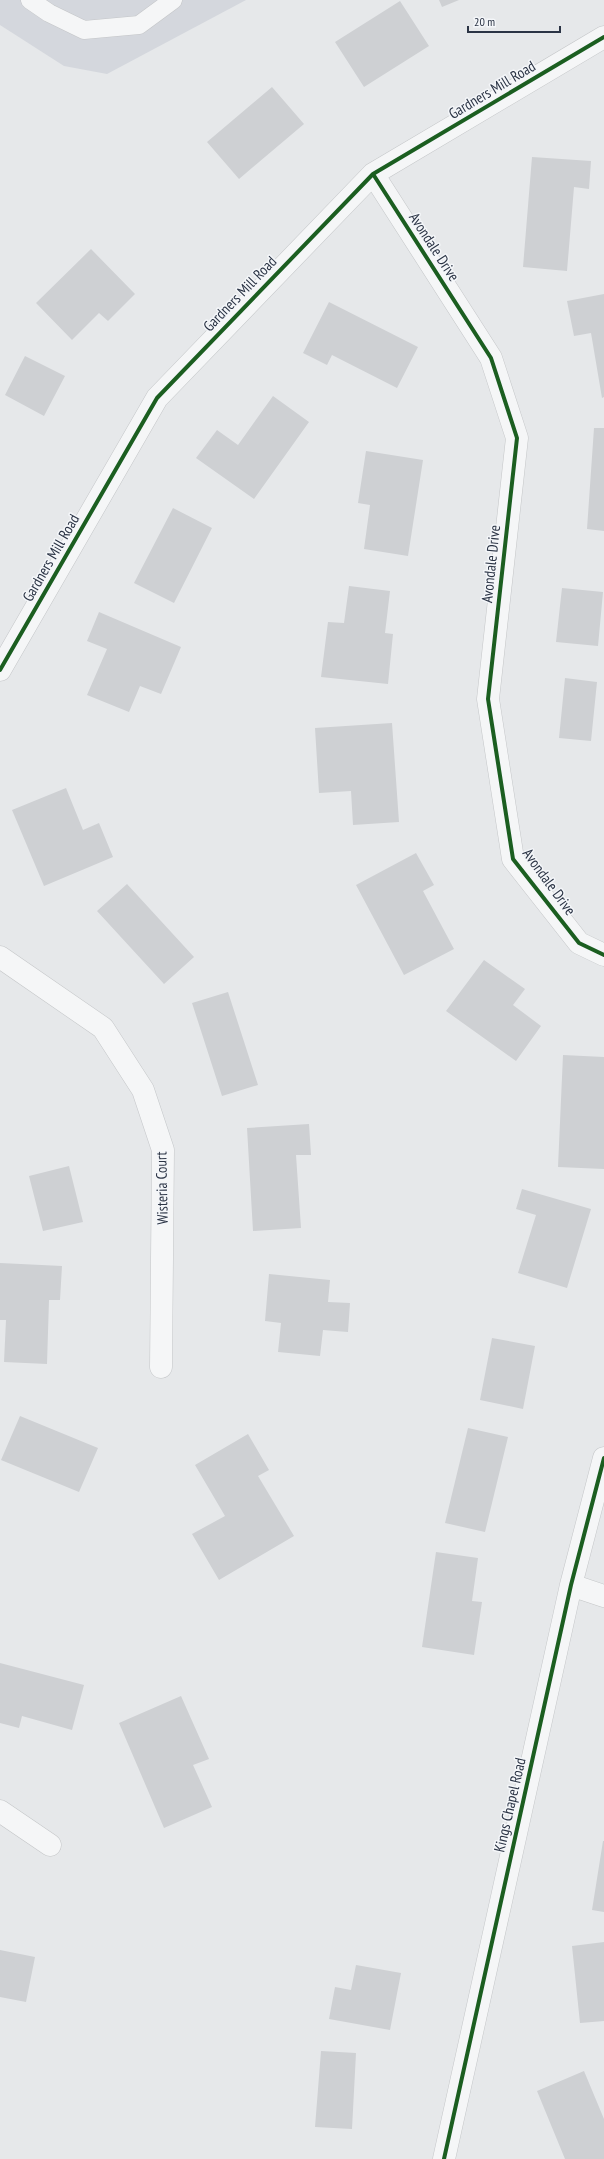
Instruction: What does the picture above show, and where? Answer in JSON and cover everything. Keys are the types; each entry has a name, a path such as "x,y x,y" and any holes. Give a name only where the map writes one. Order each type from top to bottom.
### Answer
{"street":[{"name":"Gardners Mill Road","path":"0,670 157,398 373,174 604,38"},
{"name":"Avondale Drive","path":"373,174 491,358 517,438 488,700 513,859 579,943 604,955"},
{"name":"Wisteria Court","path":"0,957 103,1028 143,1090 163,1150 161,1368"},
{"name":"Kings Chapel Road","path":"444,2159 572,1585 604,1458"},
{"path":"572,1585 604,1596"},
{"path":"0,1811 50,1845"}],"lane":[{"path":"30,0 49,13 84,30 138,25 173,0"}],"shaded area":[{"path":"0,0 246,0 107,74 64,66 0,25"}],"building":[{"path":"439,0 459,0 442,7"},
{"path":"400,1 429,46 364,87 335,42"},
{"path":"272,87 304,124 239,179 207,142"},
{"path":"532,157 591,161 589,189 574,187 567,271 523,267"},
{"path":"91,249 135,294 108,321 99,313 72,340 36,303"},
{"path":"604,294 604,397 602,398 591,333 574,336 567,301"},
{"path":"329,302 418,347 397,388 332,355 327,365 303,353"},
{"path":"25,356 65,376 44,416 5,395"},
{"path":"273,396 309,422 254,499 196,458 217,430 238,445"},
{"path":"594,428 604,428 604,531 587,529"},
{"path":"366,451 423,460 408,556 364,549 370,505 358,503"},
{"path":"173,508 212,528 174,603 134,583"},
{"path":"349,586 390,591 385,633 393,634 388,684 321,677 328,622 344,623"},
{"path":"562,588 603,592 598,646 556,642"},
{"path":"99,612 181,647 161,694 140,686 129,712 87,695 107,649 87,641"},
{"path":"565,678 597,682 591,741 559,738"},
{"path":"392,723 399,822 353,825 351,791 319,793 315,728"},
{"path":"66,788 83,830 99,823 113,857 44,886 12,810"},
{"path":"416,853 434,885 423,891 454,949 404,975 356,885"},
{"path":"127,884 194,957 164,984 97,911"},
{"path":"484,960 525,989 513,1005 541,1026 516,1061 446,1011"},
{"path":"228,992 258,1085 222,1096 192,1003"},
{"path":"563,1055 604,1057 604,1169 558,1167"},
{"path":"309,1124 311,1155 296,1155 301,1228 253,1231 247,1128"},
{"path":"69,1166 83,1222 43,1231 29,1176"},
{"path":"522,1189 591,1209 567,1288 518,1273 536,1215 516,1209"},
{"path":"0,1263 62,1266 60,1300 49,1300 47,1364 4,1362 6,1320 0,1320"},
{"path":"269,1274 330,1280 328,1302 350,1303 348,1332 323,1330 320,1356 278,1352 281,1323 265,1321"},
{"path":"492,1338 535,1346 523,1409 480,1400"},
{"path":"20,1416 98,1448 79,1492 1,1460"},
{"path":"468,1428 508,1437 485,1532 445,1523"},
{"path":"248,1434 269,1470 258,1476 294,1536 219,1580 192,1534 225,1516 195,1465"},
{"path":"436,1552 478,1558 472,1601 482,1602 474,1655 422,1647"},
{"path":"0,1663 84,1685 72,1730 22,1716 19,1728 0,1723"},
{"path":"181,1696 209,1759 193,1765 212,1807 164,1828 119,1723"},
{"path":"604,1841 604,1912 592,1910"},
{"path":"604,1942 604,2021 580,2023 572,1946"},
{"path":"0,1950 35,1957 26,2002 0,1997"},
{"path":"356,1965 401,1973 390,2030 329,2019 335,1987 351,1990"},
{"path":"321,2051 356,2053 352,2129 315,2127"},
{"path":"584,2071 604,2119 604,2159 565,2159 537,2091"}],"cycle path":[{"path":"0,670 157,398 373,174 604,37"},
{"path":"373,174 491,358 517,438 488,699 513,859 579,943 604,955"},
{"path":"444,2159 571,1585 604,1458"}]}
